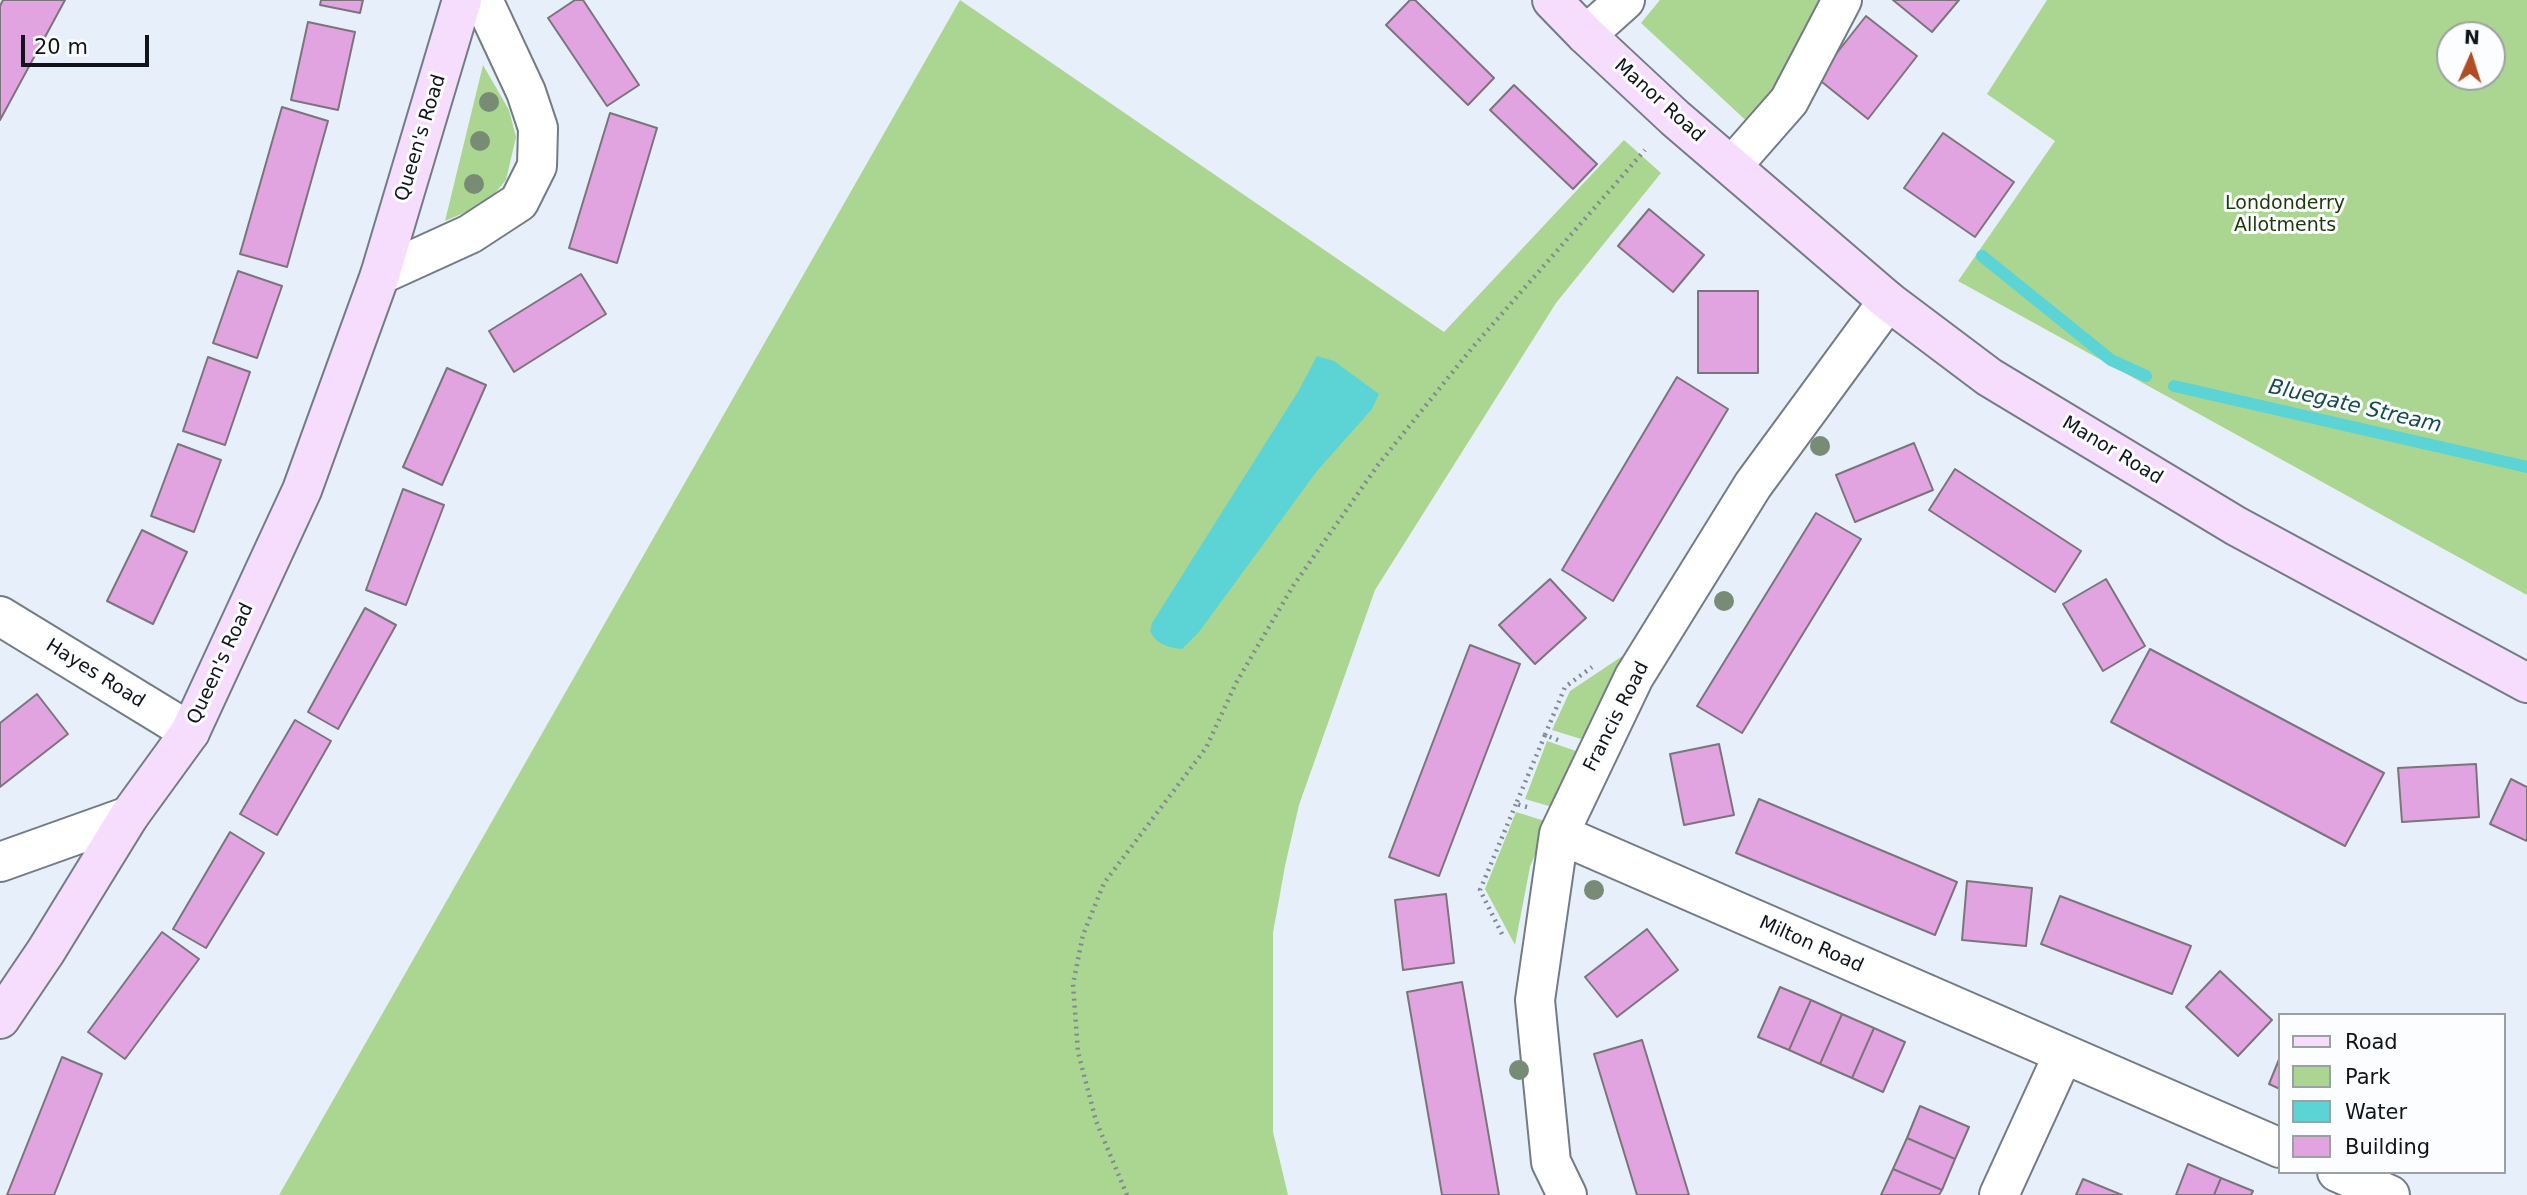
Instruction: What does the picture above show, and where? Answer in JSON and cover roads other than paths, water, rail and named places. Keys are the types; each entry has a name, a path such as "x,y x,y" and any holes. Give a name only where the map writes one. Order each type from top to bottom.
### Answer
{"street":[{"name":"Queen's Road","path":"0,1019 46,951 129,816 190,732 302,490 380,275 462,0"},
{"path":"380,275 470,234 519,202 537,166 538,128 526,92 483,0"},
{"name":"Manor Road","path":"1552,0 1675,118 1888,301 1989,377 2236,526 2527,683"},
{"path":"1586,35 1625,0"},
{"path":"1732,166 1789,101 1842,0"},
{"name":"Francis Road","path":"1567,1195 1551,1162 1535,1000 1549,823 1634,677 1754,485 1888,301"},
{"name":"Hayes Road","path":"0,616 190,732"},
{"path":"0,862 129,816"},
{"name":"Milton Road","path":"1549,823 2063,1055 2278,1147"},
{"path":"1999,1195 2063,1055"},
{"path":"2342,1174 2390,1195"}],"water":[{"path":"1317,356 1334,361 1379,394 1372,409 1317,471 1199,632 1182,649 1163,644 1150,631 1152,623 1299,390"}],"waterway":[{"name":"Bluegate Stream","path":"1982,256 2111,360 2146,376"},
{"name":"Bluegate Stream","path":"2174,386 2527,467"}],"park label":[{"name":"Londonderry Allotments","path":"2285,215"}]}
